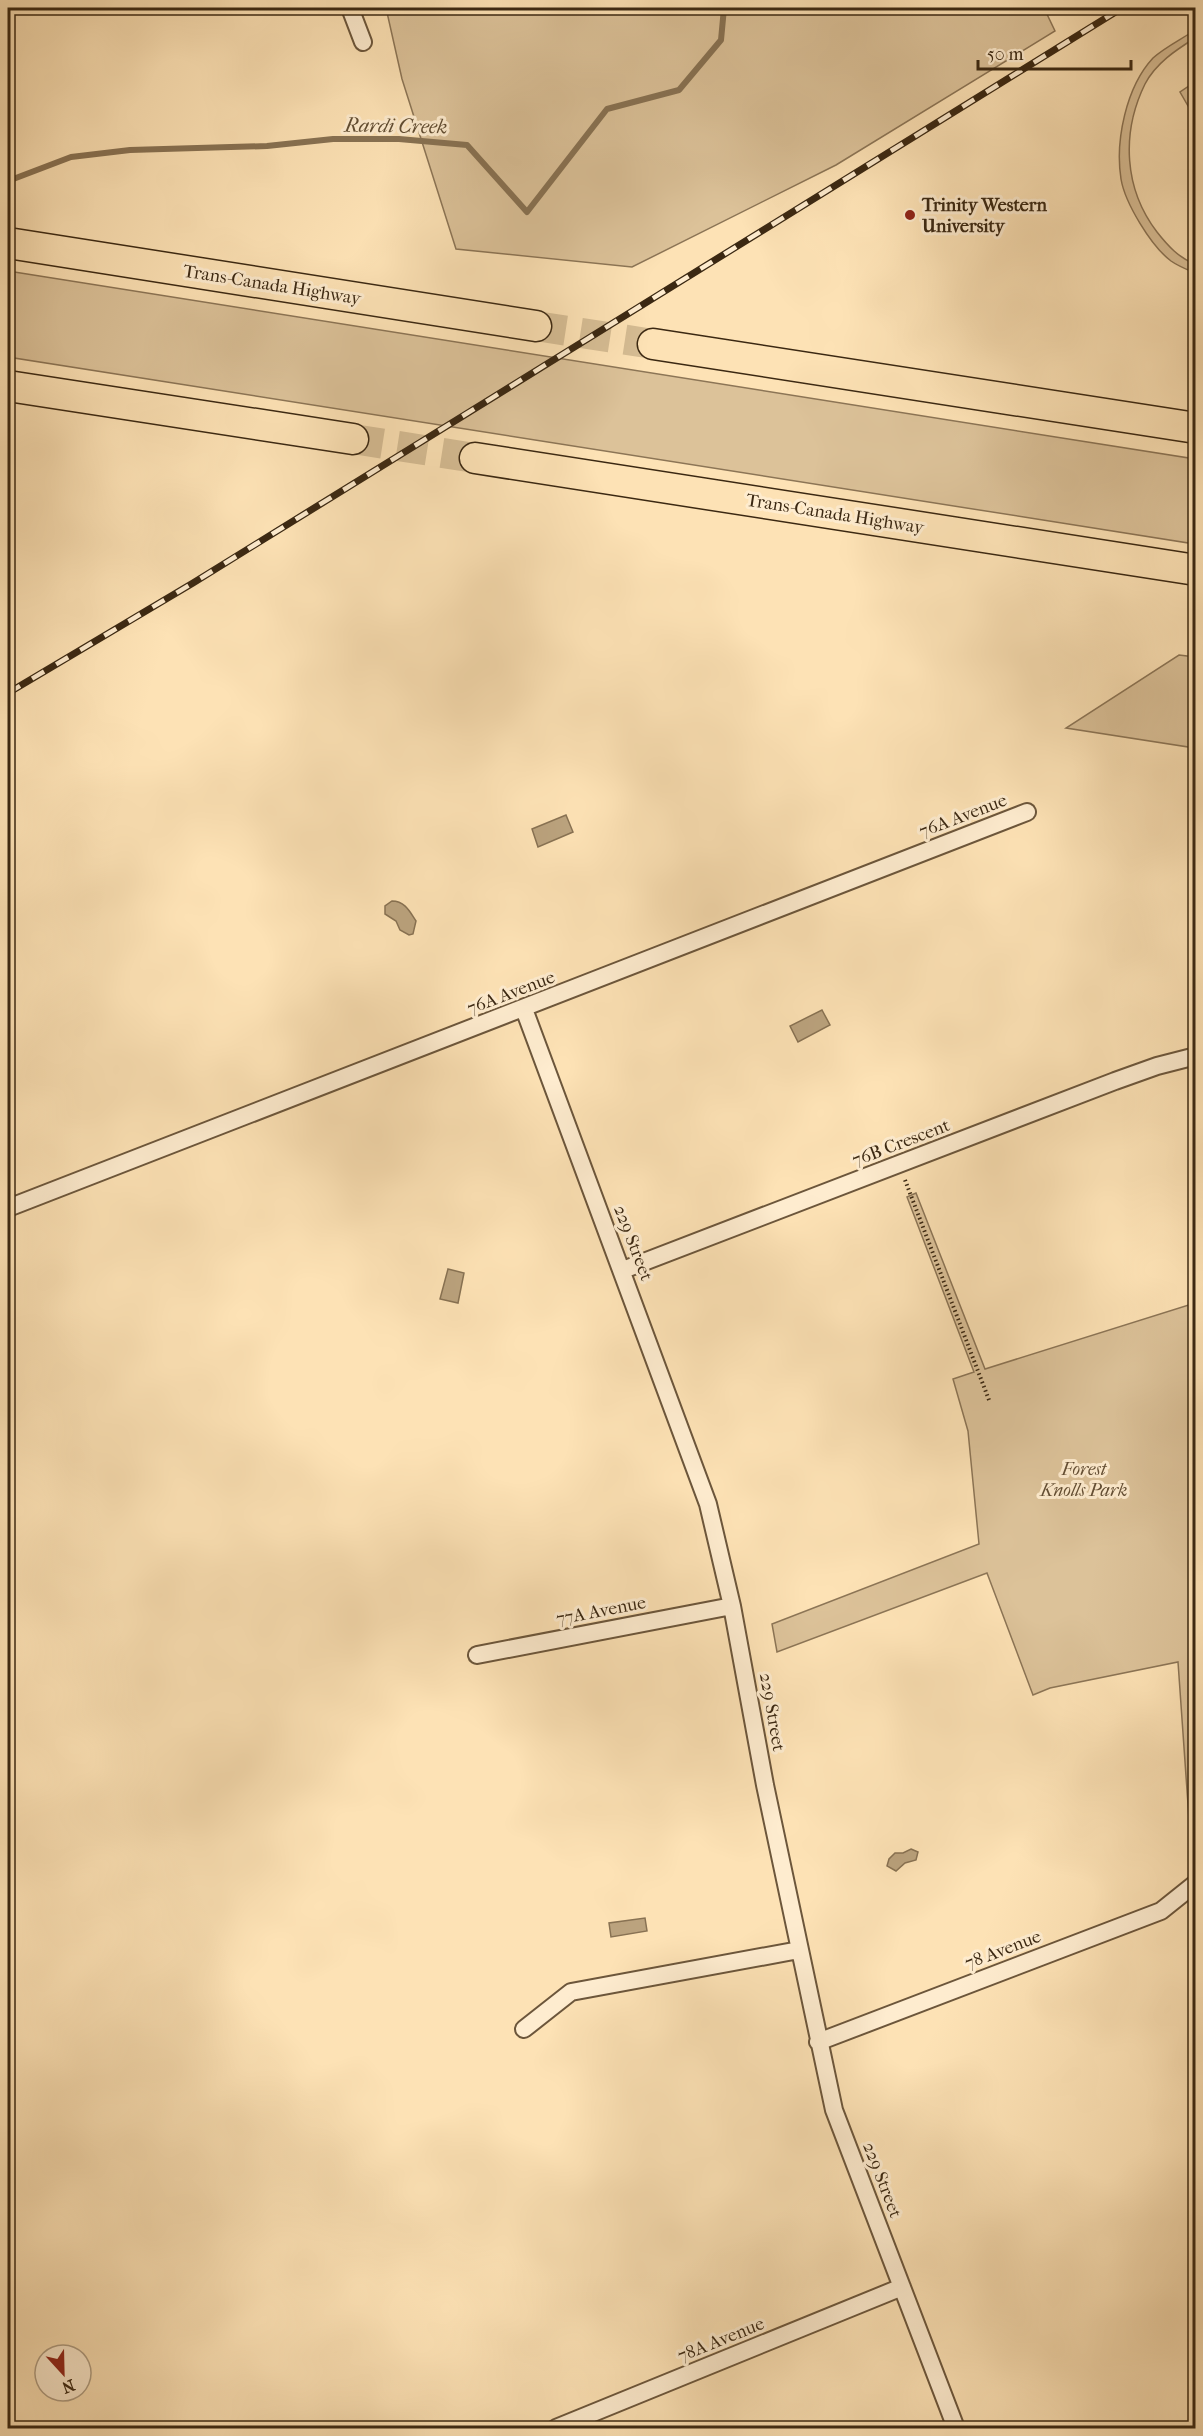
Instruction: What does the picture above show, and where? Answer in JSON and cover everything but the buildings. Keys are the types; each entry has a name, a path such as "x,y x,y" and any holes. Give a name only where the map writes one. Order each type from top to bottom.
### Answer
{"highway":[{"name":"Trans-Canada Highway","path":"8,243 536,326"},
{"path":"653,344 1196,428"},
{"path":"8,386 353,439"},
{"name":"Trans-Canada Highway","path":"475,458 1196,570"}],"street":[{"path":"350,8 363,42"},
{"name":"76A Avenue","path":"8,1208 1027,812"},
{"name":"229 Street","path":"524,1009 623,1270 708,1504 732,1606 799,1950 834,2110 956,2428"},
{"name":"76B Crescent","path":"623,1270 1147,1070 1196,1056"},
{"name":"77A Avenue","path":"477,1655 732,1606"},
{"name":"78 Avenue","path":"818,2042 1161,1911 1196,1883"},
{"path":"524,2029 571,1992 799,1950"},
{"name":"78A Avenue","path":"556,2428 902,2287"}],"path":[{"path":"900,1165 989,1400"}],"green space":[{"path":"386,8 1044,8 1055,31 836,165 632,267 456,249 402,79"},
{"path":"1195,30 1195,38 1161,63 1145,84 1132,122 1130,160 1132,179 1146,215 1170,247 1195,264 1195,273 1171,261 1163,254 1147,235 1133,212 1123,189 1120,148 1121,132 1129,99 1144,70 1153,58"},
{"path":"1195,82 1195,118 1180,92"},
{"path":"8,271 1195,459 1195,544 8,357"},
{"path":"1179,655 1195,657 1195,748 1066,728"},
{"name":"Forest Knolls Park","path":"916,1193 985,1369 1195,1303 1196,1658 1189,1659 1196,1742 1195,1832 1190,1833 1178,1662 1050,1688 1033,1695 987,1573 777,1652 772,1624 979,1544 968,1431 953,1379 974,1372 907,1197"}],"shaded area":[{"path":"566,815 573,832 538,847 532,829"},
{"path":"392,901 404,905 416,921 413,934 409,935 400,930 396,921 385,914 385,906"},
{"path":"822,1010 830,1025 798,1042 790,1026"},
{"path":"448,1269 464,1273 458,1303 440,1299"},
{"path":"911,1849 918,1852 916,1860 905,1863 896,1871 887,1866 889,1859 895,1853 903,1853"},
{"path":"645,1918 647,1931 611,1937 609,1923"}],"waterway":[{"name":"Rardi Creek","path":"8,181 71,157 130,150 267,146 333,139 399,139 467,145 527,212 607,109 679,90 721,40 724,8"}],"tunnel":[{"path":"536,326 653,344"},
{"path":"353,439 475,458"}],"railway":[{"path":"8,693 193,583 1122,8"}],"place":[{"name":"Trinity Western University","path":"910,215"}]}
